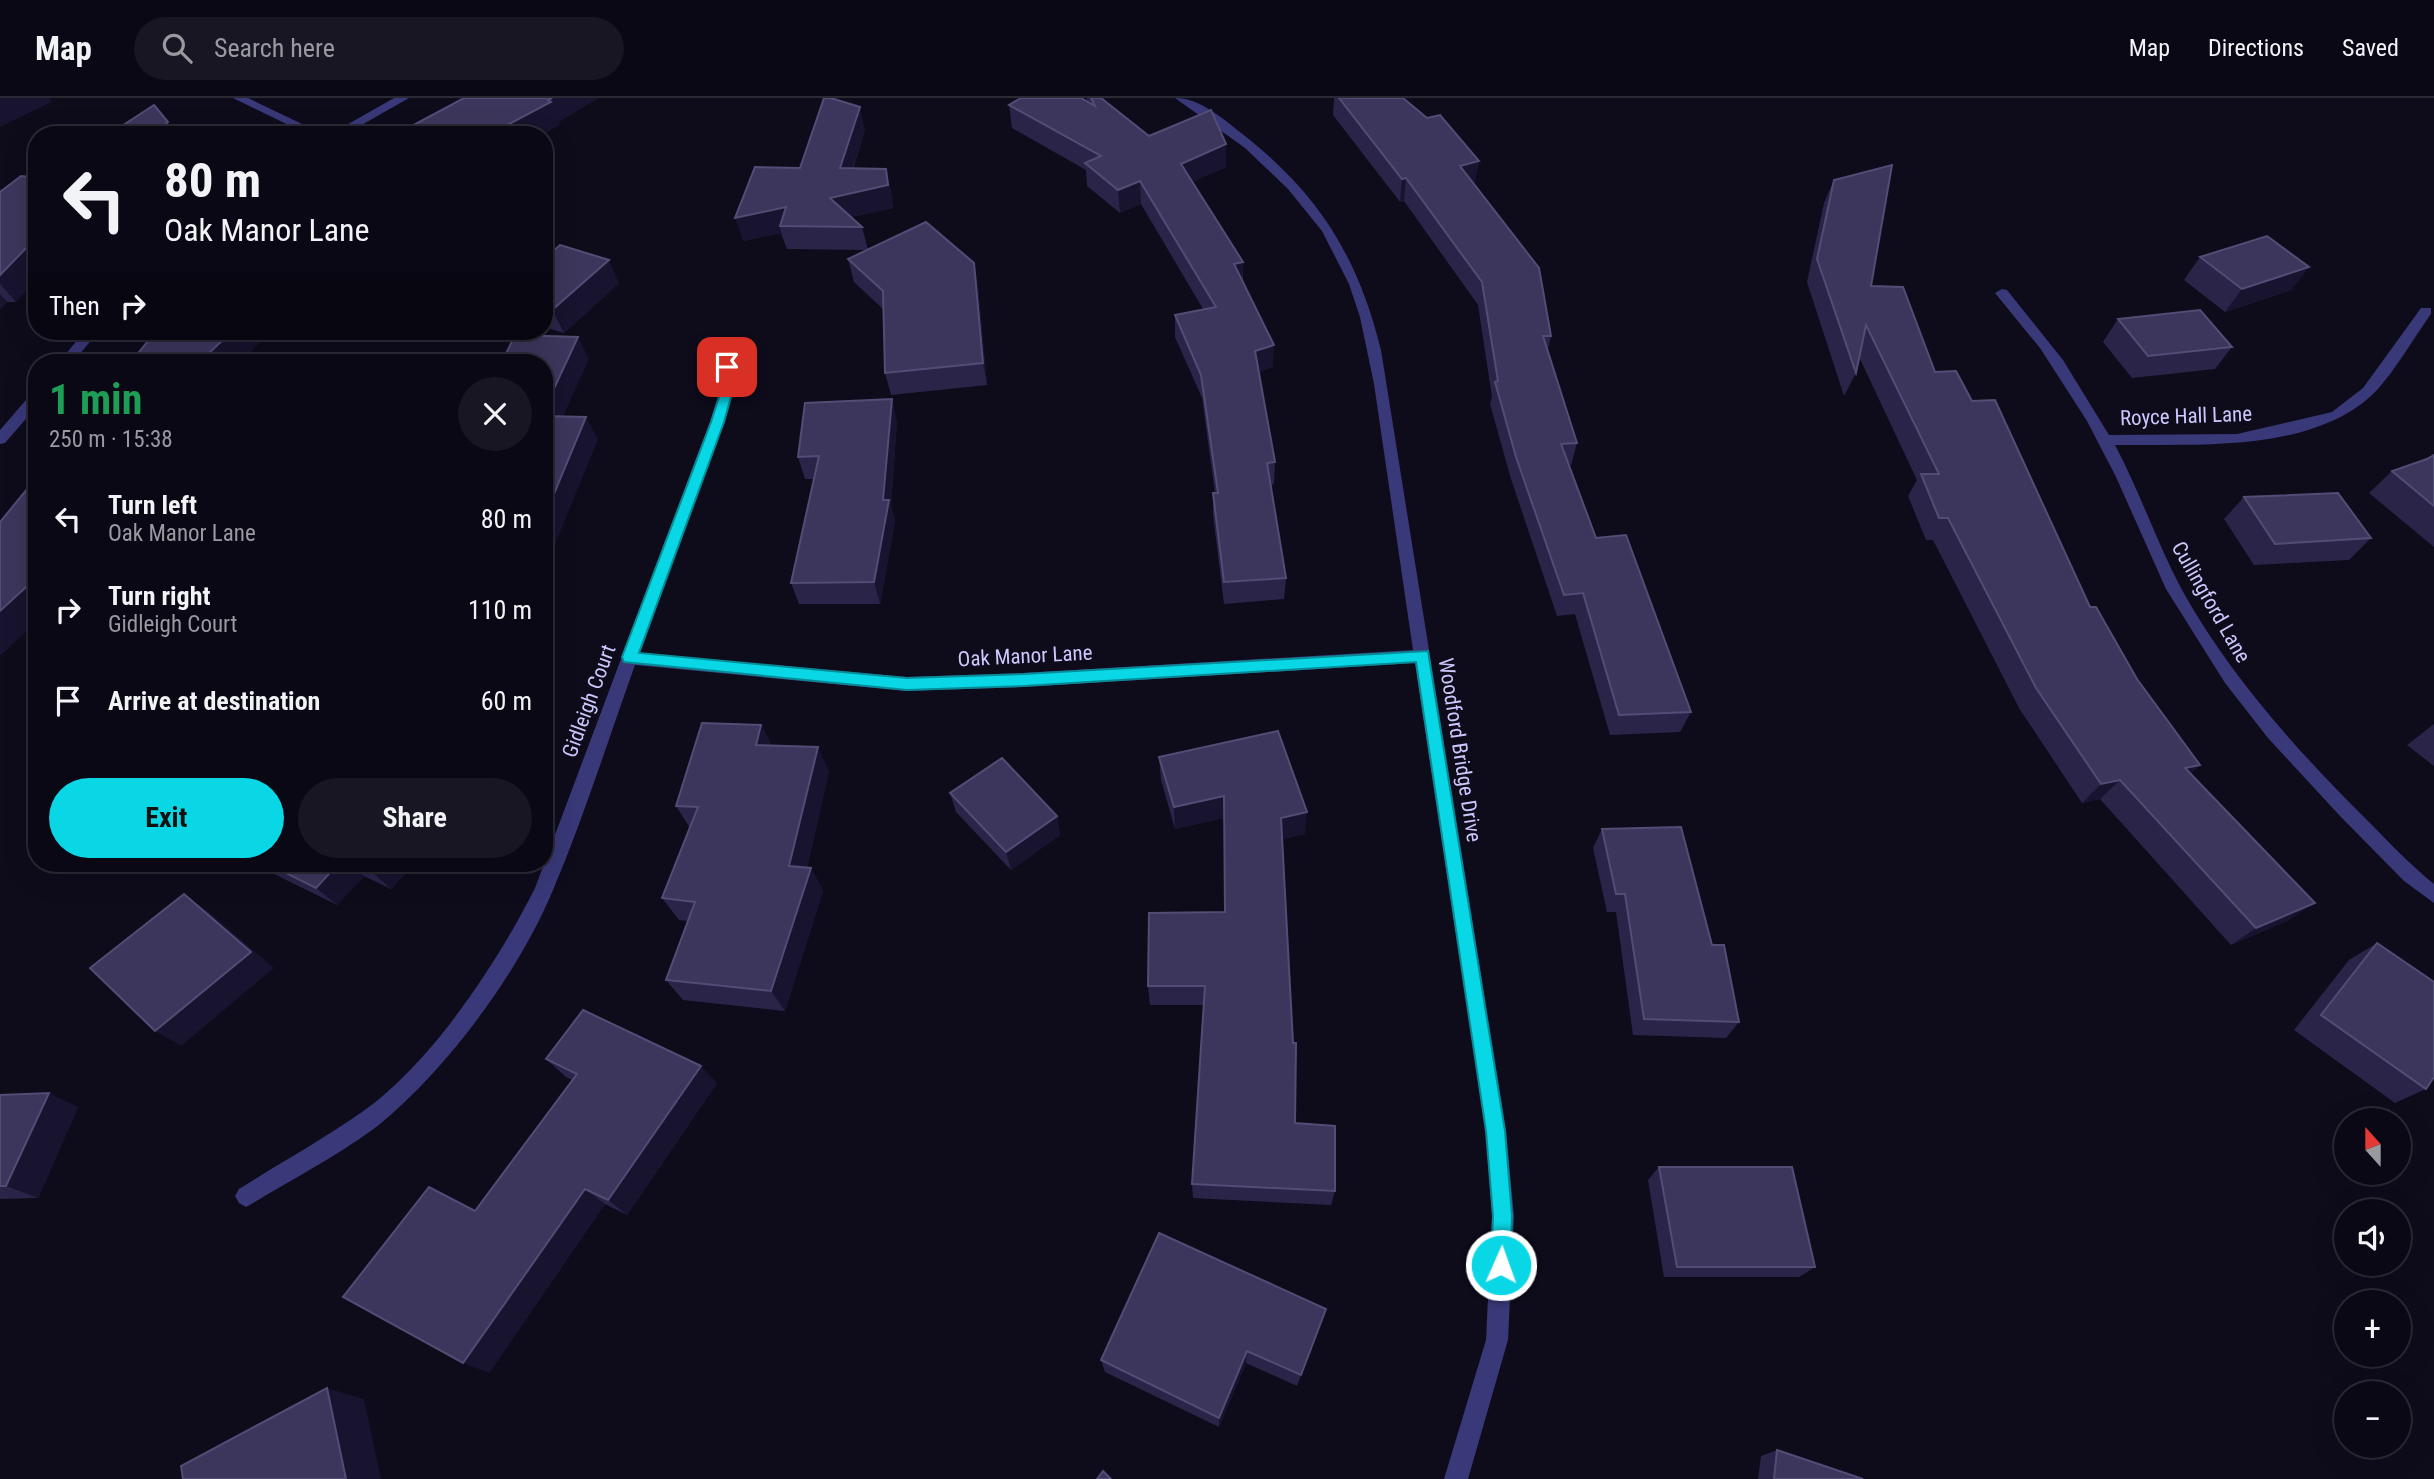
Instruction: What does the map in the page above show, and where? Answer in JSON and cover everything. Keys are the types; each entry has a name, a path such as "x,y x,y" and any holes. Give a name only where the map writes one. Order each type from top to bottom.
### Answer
{"street":[{"path":"239,98 300,126"},
{"path":"352,126 403,98"},
{"name":"Woodford Bridge Drive","path":"1181,98 1224,125 1255,150 1299,194 1340,250 1357,288 1377,356 1397,503 1496,1131 1503,1216 1497,1340 1456,1479"},
{"name":"Cullingford Lane","path":"2002,293 2036,331 2105,440 2173,587 2199,634 2235,686 2294,757 2380,846 2434,895"},
{"name":"Royce Hall Lane","path":"2105,440 2236,439 2292,428 2337,415 2368,391 2426,311"},
{"path":"73,354 84,340"},
{"name":"Gidleigh Court","path":"553,866 717,422 725,397 725,352"},
{"path":"0,439 28,406"},
{"name":"Oak Manor Lane","path":"630,657 907,684 1023,680 1423,656"},
{"name":"Gidleigh Court","path":"246,1196 371,1118 407,1086 457,1030 517,944 551,872"}],"building":[{"path":"464,98 552,98 548,100 551,102 505,126 412,126"},
{"path":"824,98 860,107 840,168 886,169 888,185 830,198 862,227 780,226 786,207 735,218 755,167 800,168"},
{"path":"1021,98 1081,98 1095,106 1091,98 1101,98 1149,136 1211,110 1226,144 1181,164 1243,262 1234,264 1274,345 1255,351 1275,462 1267,463 1286,578 1224,582 1213,493 1218,493 1201,375 1175,315 1216,307 1140,181 1118,190 1085,163 1101,156 1009,105"},
{"path":"1339,98 1403,98 1427,118 1440,115 1479,161 1460,166 1539,268 1551,336 1543,336 1577,443 1561,444 1596,538 1626,535 1691,712 1619,715 1583,593 1564,595 1516,457 1495,382 1498,381 1482,282 1406,178 1402,179"},
{"path":"154,105 168,122 164,126 122,126"},
{"path":"1892,165 1871,286 1903,287 1935,372 1956,371 1972,401 1995,400 2090,607 2096,607 2137,679 2200,765 2185,768 2315,903 2256,928 2120,780 2101,784 2036,688 1948,518 1939,518 1921,474 1939,474 1866,325 1856,373 1817,259 1834,180"},
{"path":"21,176 28,177 28,246 0,275 0,192"},
{"path":"926,222 974,263 983,363 885,373 883,291 848,259"},
{"path":"2267,236 2309,267 2242,289 2200,257"},
{"path":"560,245 609,260 553,309 553,251"},
{"path":"2200,310 2232,347 2148,356 2118,319"},
{"path":"578,337 553,391 553,354 506,354 513,340"},
{"path":"149,340 223,340 208,354 137,354"},
{"path":"892,399 883,500 889,500 874,582 791,583 819,456 798,457 805,403"},
{"path":"553,416 586,417 553,496"},
{"path":"2434,455 2434,506 2392,471"},
{"path":"28,488 28,585 0,611 0,522"},
{"path":"2338,493 2371,538 2275,544 2244,497"},
{"path":"702,723 761,725 756,745 818,747 789,866 811,868 771,991 666,980 695,902 662,898 698,807 676,806"},
{"path":"1278,731 1307,812 1281,818 1293,1043 1296,1043 1295,1123 1335,1126 1335,1191 1192,1184 1205,986 1148,986 1149,913 1225,912 1224,796 1174,807 1159,757"},
{"path":"1002,758 1057,816 1006,852 950,793"},
{"path":"1681,827 1712,945 1724,945 1739,1022 1644,1019 1625,894 1616,894 1602,829"},
{"path":"284,872 331,872 316,888"},
{"path":"184,894 251,952 155,1031 90,968"},
{"path":"2377,943 2434,982 2434,1077 2426,1089 2321,1015"},
{"path":"583,1010 701,1066 608,1200 585,1189 463,1363 343,1297 429,1187 475,1211 577,1074 546,1059"},
{"path":"49,1093 6,1186 0,1186 0,1095"},
{"path":"1659,1167 1792,1167 1815,1267 1677,1267"},
{"path":"1159,1233 1326,1309 1301,1375 1247,1351 1219,1418 1101,1360"},
{"path":"327,1388 346,1479 183,1479 181,1466"},
{"path":"1777,1450 1863,1479 1774,1479"},
{"path":"1103,1471 1111,1479 1097,1479"}],"route":[{"path":"727,367 725,397 717,422 630,657 907,684 1023,680 1423,656 1496,1131 1503,1216 1501,1265"}]}
